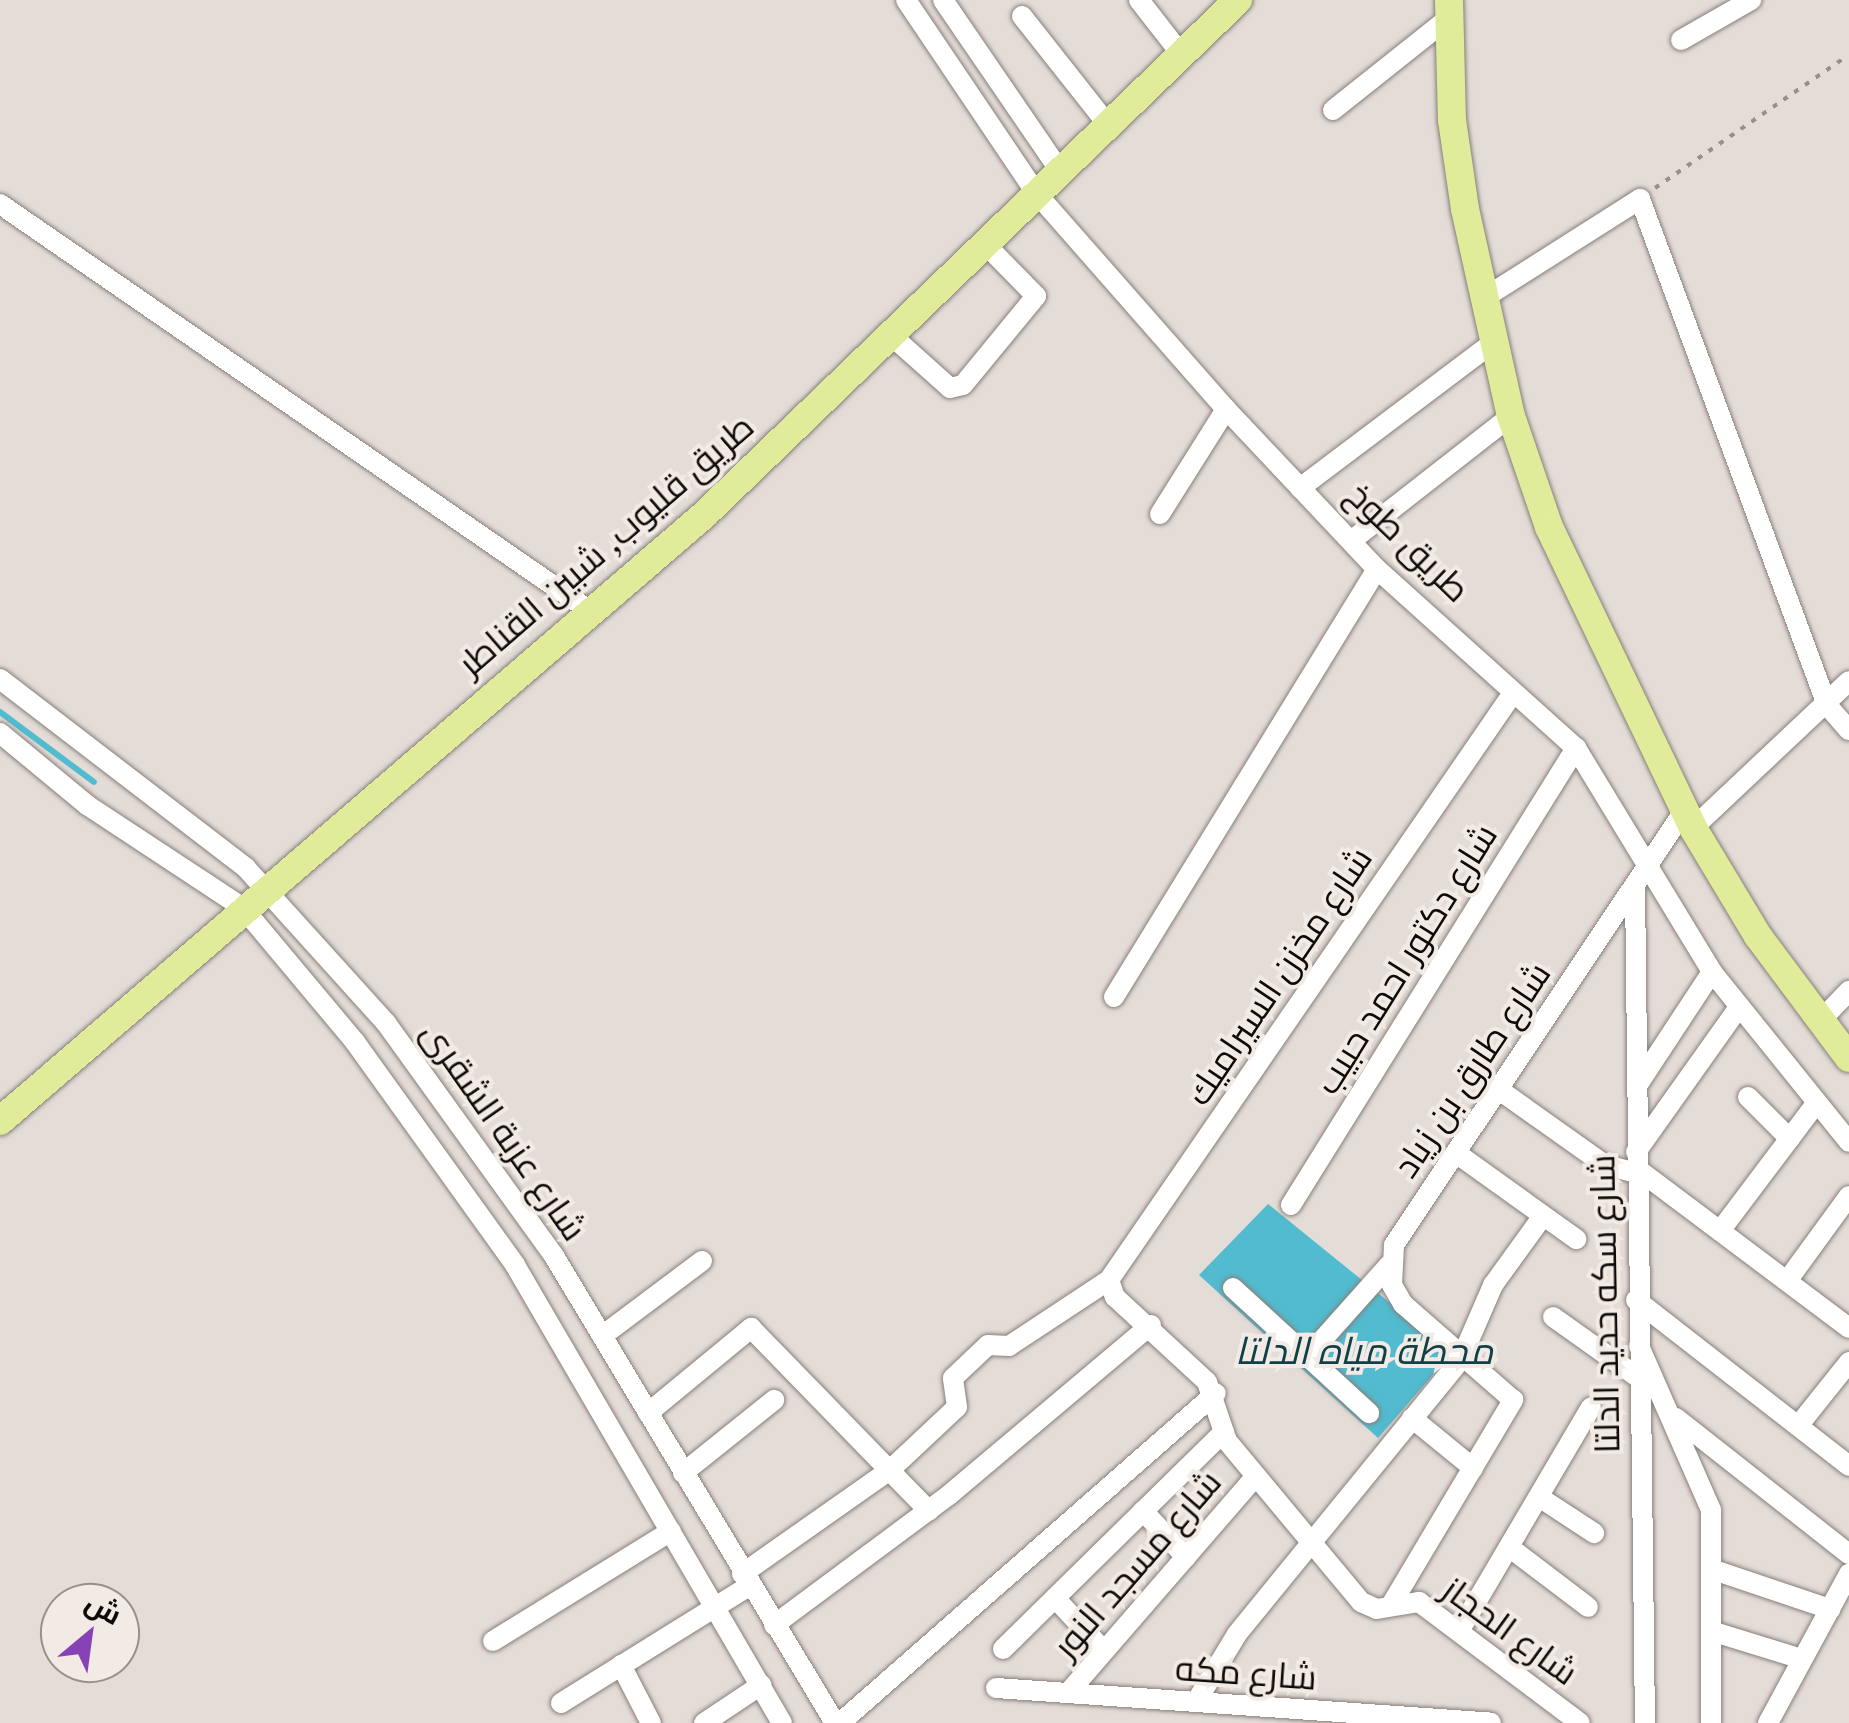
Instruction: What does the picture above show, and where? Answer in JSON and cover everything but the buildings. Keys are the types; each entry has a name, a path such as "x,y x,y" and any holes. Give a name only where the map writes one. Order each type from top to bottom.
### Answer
{"main road":[{"name":"طريق قليوب, شبين القناطر","path":"0,1121 590,611 893,337 1238,0"},
{"path":"1450,9 1452,120 1484,298 1511,416 1548,527 1688,819 1849,1058"}],"street":[{"name":"طريق طوخ","path":"906,0 1037,194 1226,409 1377,569 1576,748 1712,972 1814,1105 1849,1142"},
{"path":"943,0 1060,171"},
{"path":"1138,0 1181,54"},
{"path":"1681,40 1750,0"},
{"path":"1333,110 1450,9"},
{"path":"1022,16 1108,125"},
{"path":"1484,298 1640,199 1827,704 1849,730"},
{"path":"0,204 590,611"},
{"path":"893,337 950,388 963,385 1036,296 986,245"},
{"path":"1300,488 1494,342"},
{"path":"1160,514 1226,409"},
{"path":"1351,541 1511,416"},
{"path":"1114,997 1377,569"},
{"name":"شارع عزبة الشقرى","path":"0,679 266,888 446,1098 602,1336 746,1580 838,1723"},
{"name":"شارع طارق بن زياد","path":"1308,1356 1389,1265 1394,1244 1648,866 1688,819 1827,704 1849,680"},
{"name":"شارع مخزن السيراميك","path":"1112,1289 1513,693"},
{"path":"1827,704 1849,704"},
{"name":"شارع عزبة الشقرى","path":"0,733 86,806 242,908 465,1189 671,1530 782,1723"},
{"name":"شارع دكتور احمد حبيب","path":"1291,1206 1576,748"},
{"name":"شارع سكه حديد الدلتا","path":"1635,885 1636,1376 1645,1723"},
{"path":"1636,1088 1712,972"},
{"path":"1820,1020 1849,992"},
{"path":"1636,1165 1739,1007"},
{"path":"1498,1090 1591,1156 1636,1165 1849,1328"},
{"path":"1748,1097 1790,1139"},
{"path":"1720,1231 1814,1105"},
{"path":"1456,1153 1576,1239"},
{"path":"1787,1281 1849,1196"},
{"path":"1196,1702 1308,1544 1460,1360 1493,1285 1543,1216"},
{"path":"602,1336 702,1261"},
{"path":"1389,1265 1402,1304 1460,1360 1513,1400 1391,1605"},
{"path":"1233,1288 1369,1413"},
{"path":"561,1702 715,1607 890,1470 957,1407 953,1378 988,1345 1010,1346 1112,1289 1216,1393 1224,1432 1003,1648"},
{"path":"1636,1300 1849,1466"},
{"path":"1553,1317 1636,1376"},
{"path":"774,1625 929,1510 1151,1325"},
{"path":"648,1413 750,1328 929,1510"},
{"path":"1636,1339 1708,1496 1711,1723"},
{"path":"1798,1426 1849,1362"},
{"path":"838,1723 1216,1393"},
{"path":"683,1473 774,1400"},
{"path":"1461,1628 1592,1407"},
{"path":"1670,1414 1849,1554"},
{"path":"1412,1418 1473,1468"},
{"name":"شارع الحجاز","path":"1224,1432 1308,1544 1365,1606 1419,1602 1461,1628 1580,1723"},
{"name":"شارع مسجد النور","path":"1068,1693 1256,1476"},
{"path":"1539,1496 1594,1533"},
{"path":"1143,1511 1186,1557"},
{"path":"493,1642 671,1530"},
{"path":"1510,1547 1588,1607"},
{"path":"1711,1569 1830,1609"},
{"path":"1768,1723 1849,1574"},
{"path":"1055,1598 1104,1652"},
{"path":"1711,1631 1802,1659"},
{"path":"621,1665 651,1723"},
{"path":"704,1723 760,1685"},
{"name":"شارع مكه","path":"996,1688 1196,1702 1330,1717 1491,1723"}],"path":[{"path":"1640,199 1844,60"}],"water":[{"name":"محطة مياه الدلتا","path":"1268,1204 1452,1353 1378,1438 1199,1275"}],"waterway":[{"path":"0,712 94,782"}]}
